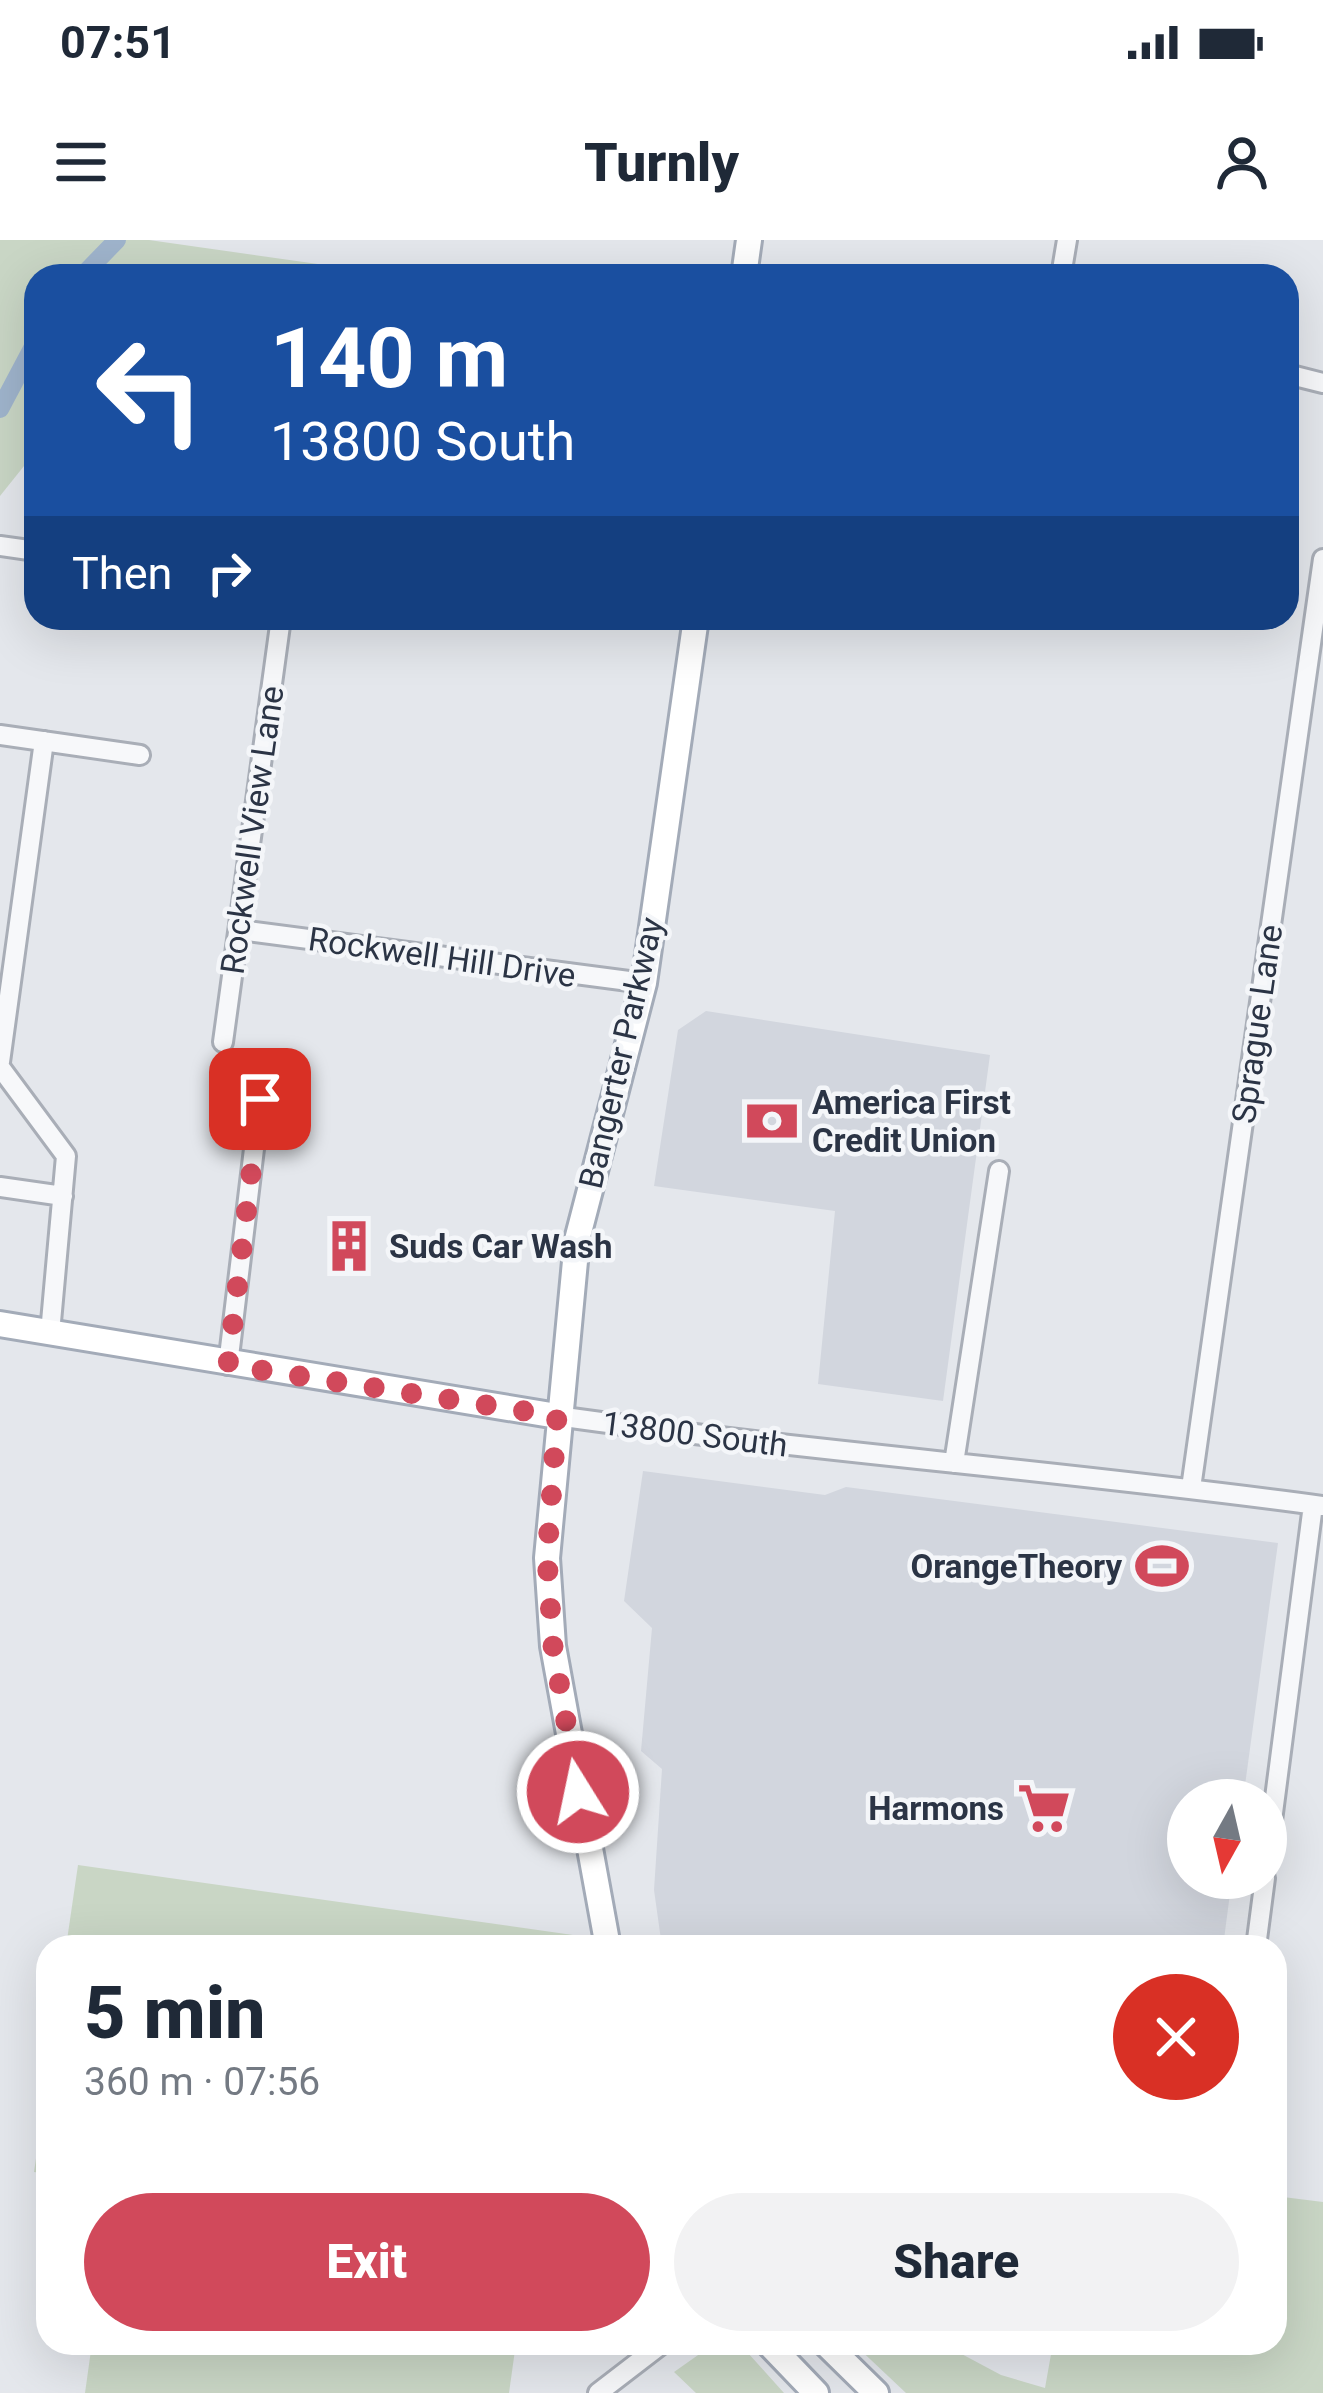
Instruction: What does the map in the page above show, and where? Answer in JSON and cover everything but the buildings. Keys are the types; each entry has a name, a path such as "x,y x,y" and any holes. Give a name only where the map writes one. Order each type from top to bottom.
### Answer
{"main road":[{"name":"Bangerter Parkway","path":"606,1935 553,1646 547,1558 577,1240 644,983 694,630"},
{"name":"13800 South","path":"0,1324 557,1416"},
{"path":"779,2355 815,2393"},
{"path":"837,2355 876,2393"}],"street":[{"name":"Sprague Lane","path":"1191,1488 1323,560"},
{"name":"Rockwell View Lane","path":"223,1042 279,630"},
{"path":"0,735 140,755"},
{"path":"44,742 0,1065 66,1156 50,1333"},
{"name":"Rockwell Hill Drive","path":"240,930 644,983"},
{"path":"228,1365 260,1099"},
{"path":"955,1463 999,1171"},
{"path":"0,1187 63,1196"},
{"name":"13800 South","path":"557,1416 1318,1506"},
{"path":"1279,1779 1318,1506"},
{"path":"1257,1935 1262,1899"},
{"path":"598,2393 647,2355"}],"shaded area":[{"path":"706,1011 990,1055 943,1401 818,1384 835,1211 654,1186 678,1030"},
{"path":"643,1471 825,1495 846,1487 1278,1543 1246,1779 1167,1779 1167,1899 1229,1899 1225,1935 660,1935 654,1890 662,1769 641,1751 652,1628 624,1601"}],"green space":[{"path":"0,240 149,240 318,264 24,264 24,466 0,496"},
{"path":"78,1865 573,1935 68,1935"},
{"path":"1287,2198 1323,2202 1323,2393 906,2393 866,2355 964,2355 1001,2375 1045,2388 1051,2355 1287,2355"},
{"path":"90,2355 514,2355 509,2393 85,2393"},
{"path":"698,2355 750,2355 784,2393 696,2393 674,2372"}],"waterway":[{"path":"94,264 117,240"},
{"path":"0,409 24,364"}],"place":[{"name":"America First Credit Union","path":"772,1121"},
{"name":"Suds Car Wash","path":"349,1246"},
{"name":"OrangeTheory","path":"1162,1566"},
{"name":"Harmons","path":"1044,1808"}],"route":[{"path":"260,1099 228,1365 557,1416 547,1558 553,1646 578,1792"}]}
